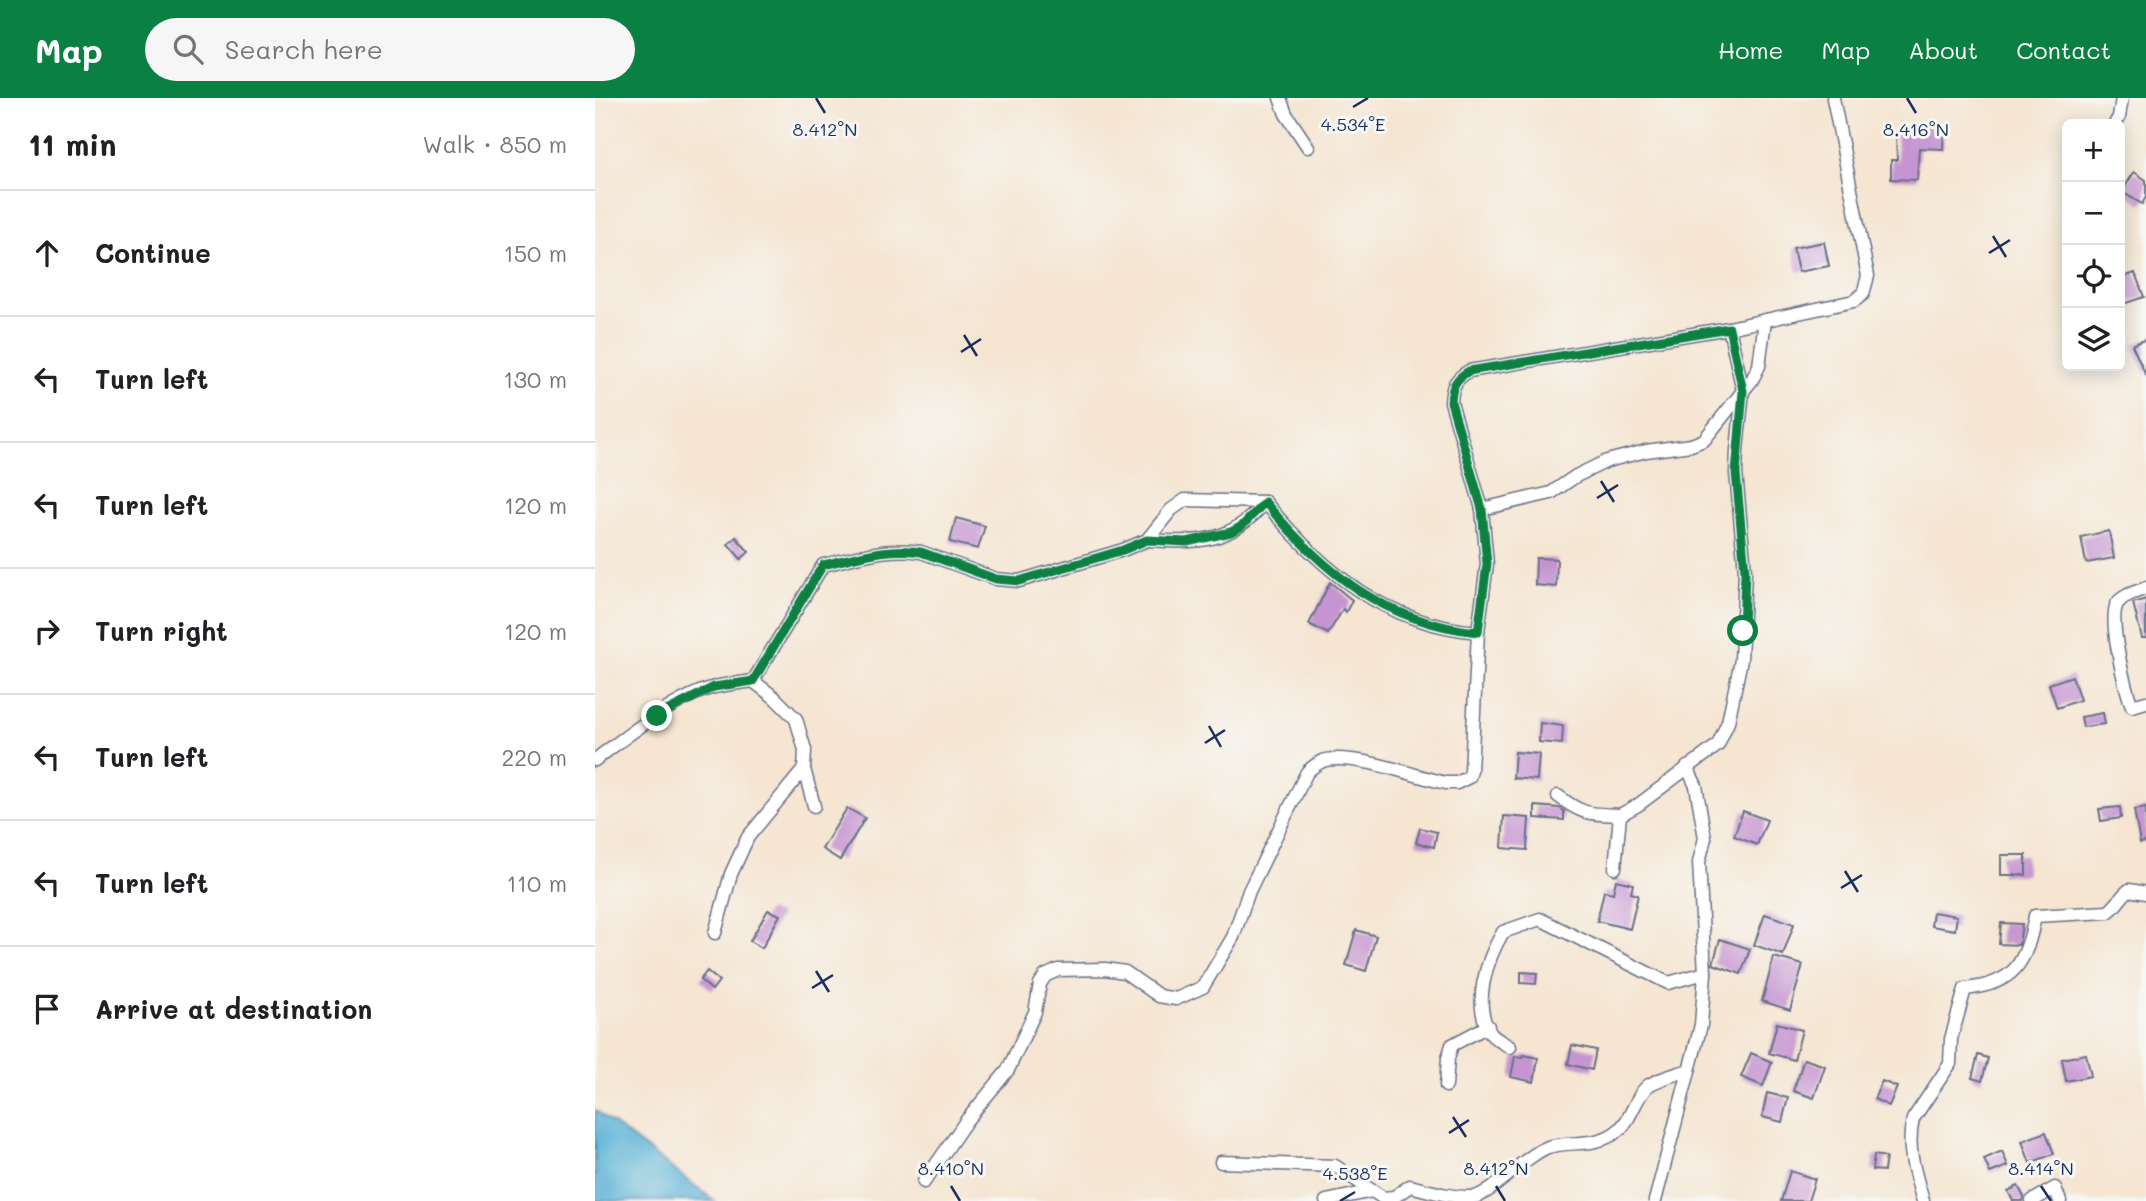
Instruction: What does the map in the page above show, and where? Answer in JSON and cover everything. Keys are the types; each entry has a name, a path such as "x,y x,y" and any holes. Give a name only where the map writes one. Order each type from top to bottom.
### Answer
{"street":[{"path":"1280,98 1286,114 1308,147"},
{"path":"924,1182 966,1121 1007,1070 1035,1012 1040,984 1045,976 1058,970 1125,972 1159,996 1176,999 1203,987 1233,937 1260,866 1307,772 1315,765 1324,760 1364,762 1446,783 1457,783 1469,777 1478,632 1487,564 1482,509 1451,402 1452,388 1458,378 1469,371 1729,328 1854,301 1863,294 1868,276 1833,98"},
{"path":"2118,119 2122,98"},
{"path":"1482,509 1551,493 1576,476 1607,461 1646,451 1691,445 1704,440 1752,380 1759,366 1765,320"},
{"path":"1558,796 1577,810 1593,814 1620,815 1638,805 1718,745 1728,722 1737,683 1743,631 1745,571 1736,473 1743,391 1729,328"},
{"path":"1147,540 1171,510 1185,500 1265,502 1294,537 1323,565 1375,601 1430,623 1478,632"},
{"path":"753,681 823,565 880,552 908,550 921,552 996,579 1019,581 1123,550 1147,540 1187,542 1231,532 1242,526 1265,502"},
{"path":"2146,588 2121,598 2117,604 2115,620 2124,686 2132,706 2146,702"},
{"path":"595,760 657,716 698,694 714,687 753,681 796,719 804,750 804,769 814,806"},
{"path":"1655,1201 1701,1025 1705,973 1699,862 1705,838 1699,797 1687,767"},
{"path":"715,933 731,874 748,837 804,769"},
{"path":"1615,867 1620,815"},
{"path":"1923,1201 1913,1168 1911,1128 1913,1119 1950,1064 1951,1039 1965,989 1990,986 2005,979 2018,965 2035,916 2108,912 2116,907 2119,897 2129,890 2146,893"},
{"path":"1510,1047 1492,1035 1482,1015 1487,964 1503,932 1540,919 1668,983 1705,973"},
{"path":"1446,1086 1452,1045 1488,1026"},
{"path":"1221,1162 1335,1166 1383,1198 1394,1197 1410,1186 1442,1194 1475,1197 1487,1192 1514,1168 1550,1147 1578,1145 1616,1133 1625,1125 1648,1086 1689,1070"},
{"path":"2032,1201 2055,1188 2060,1201"},
{"path":"1326,1201 1373,1191"}],"water":[{"path":"595,1110 715,1201 595,1201"}],"building":[{"path":"1924,125 1944,126 1943,149 1919,148 1917,180 1891,179 1891,160 1897,160 1896,133 1923,133"},
{"path":"2134,172 2146,180 2146,197 2142,204 2125,194 2125,187"},
{"path":"1824,242 1829,266 1798,272 1793,248"},
{"path":"2135,273 2144,297 2125,303 2125,276"},
{"path":"2146,339 2146,376 2132,345"},
{"path":"956,518 985,526 978,549 950,542"},
{"path":"2109,531 2114,558 2086,563 2081,537"},
{"path":"736,537 749,552 741,559 728,544"},
{"path":"1536,558 1557,559 1556,587 1535,585"},
{"path":"1330,582 1352,600 1346,612 1343,609 1328,634 1309,624"},
{"path":"2146,599 2146,638 2142,638 2133,603"},
{"path":"2072,676 2080,700 2057,708 2049,684"},
{"path":"2103,713 2105,724 2083,727 2081,717"},
{"path":"1540,723 1563,726 1562,744 1539,742"},
{"path":"1515,752 1539,754 1537,780 1513,778"},
{"path":"1535,806 1559,808 1564,811 1564,820 1535,818"},
{"path":"2120,807 2121,818 2101,821 2099,809"},
{"path":"847,808 865,818 840,860 822,849"},
{"path":"2146,808 2146,842 2140,843 2134,810"},
{"path":"1743,811 1767,820 1757,845 1734,836"},
{"path":"1504,816 1529,818 1527,850 1502,848"},
{"path":"1420,828 1437,832 1434,847 1416,843"},
{"path":"2001,855 2026,855 2026,875 2001,875"},
{"path":"1616,880 1633,884 1631,893 1638,895 1630,929 1597,921 1604,891 1613,893"},
{"path":"768,910 780,915 762,948 750,941"},
{"path":"1933,912 1957,916 1955,930 1931,926"},
{"path":"1765,914 1794,924 1783,955 1754,945"},
{"path":"2001,923 2022,924 2019,945 1999,944"},
{"path":"1356,930 1376,936 1366,971 1346,965"},
{"path":"1720,939 1750,949 1741,974 1713,964"},
{"path":"1774,957 1803,965 1790,1010 1762,1001"},
{"path":"707,971 719,981 712,990 700,980"},
{"path":"1521,972 1537,973 1536,984 1521,983"},
{"path":"1777,1023 1802,1030 1794,1060 1769,1053"},
{"path":"1572,1045 1596,1050 1592,1070 1568,1064"},
{"path":"1751,1053 1772,1062 1763,1086 1741,1077"},
{"path":"2086,1054 2091,1076 2066,1081 2062,1059"},
{"path":"1978,1055 1988,1058 1982,1081 1972,1078"},
{"path":"1515,1056 1538,1058 1534,1082 1511,1077"},
{"path":"1804,1059 1825,1066 1814,1098 1793,1091"},
{"path":"1882,1081 1897,1087 1889,1106 1874,1099"},
{"path":"1767,1093 1788,1098 1782,1122 1762,1117"},
{"path":"2046,1132 2054,1154 2030,1163 2022,1141"},
{"path":"2002,1151 2008,1166 1990,1173 1984,1159"},
{"path":"1874,1155 1886,1157 1884,1171 1872,1170"},
{"path":"1790,1171 1815,1179 1808,1201 1781,1201"},
{"path":"2018,1186 2024,1197 2023,1201 2013,1201 2008,1191"}],"route":[{"path":"657,716 714,687 753,681 823,565 880,552 908,550 921,552 996,579 1019,581 1123,550 1147,540 1187,542 1231,532 1242,526 1265,502 1294,537 1350,586 1401,613 1453,629 1478,632 1487,564 1482,509 1451,402 1452,388 1458,378 1469,371 1729,328 1743,391 1736,473 1745,571 1743,631"}]}
